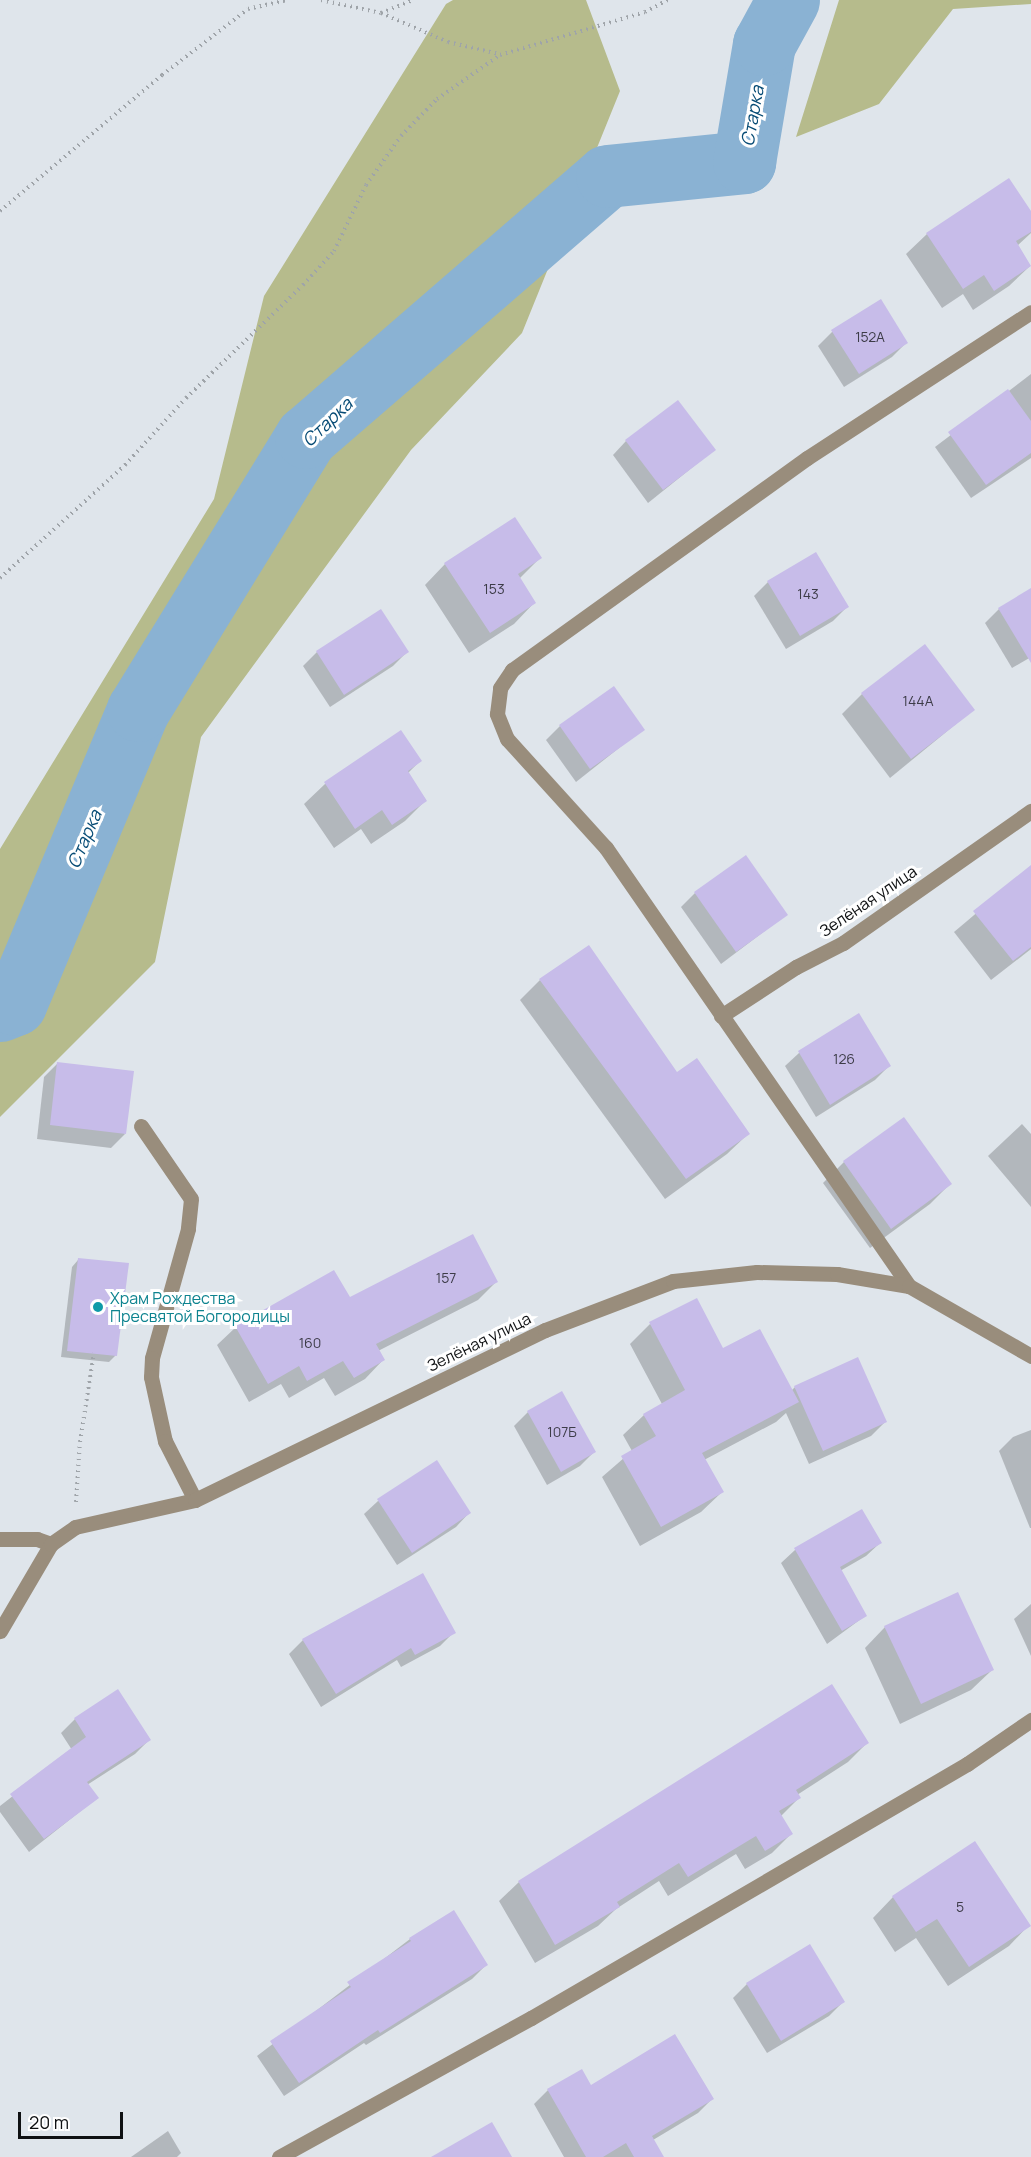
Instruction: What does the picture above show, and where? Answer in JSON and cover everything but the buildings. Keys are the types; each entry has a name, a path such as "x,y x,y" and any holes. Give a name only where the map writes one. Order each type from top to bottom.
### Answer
{"street":[{"path":"909,1286 606,848 507,739 497,714 500,688 512,670 797,465 1031,312"},
{"name":"Зелёная улица","path":"722,1016 796,967 843,943 1031,811"},
{"path":"141,1126 191,1199 188,1229 152,1358 151,1377 165,1441 195,1500"},
{"name":"Зелёная улица","path":"0,1631 51,1544 75,1527 195,1500 545,1329 674,1281 757,1272 825,1274 909,1286 1031,1356"},
{"path":"0,1539 38,1539 51,1544"},
{"path":"279,2157 531,2019 968,1764 1031,1720"}],"path":[{"path":"0,211 248,9 286,0"},
{"path":"321,0 381,13 448,42 500,55"},
{"path":"381,13 413,0"},
{"path":"0,578 125,465 186,398 303,285 334,250 366,185 401,136 437,99 500,55 645,12 668,0"},
{"path":"75,1527 80,1442 94,1353"}],"green space":[{"path":"453,0 586,0 620,91 522,333 411,450 201,737 155,962 0,1117 0,849 214,499 264,296 446,4"},
{"path":"839,0 1031,0 1031,4 953,9 879,104 796,137"}],"waterway":[{"name":"Старка","path":"0,1010 15,1004 138,710 306,437 607,176 744,162 764,44 788,0"}],"place":[{"name":"Храм Рождества Пресвятой Богородицы","path":"98,1307"}]}
